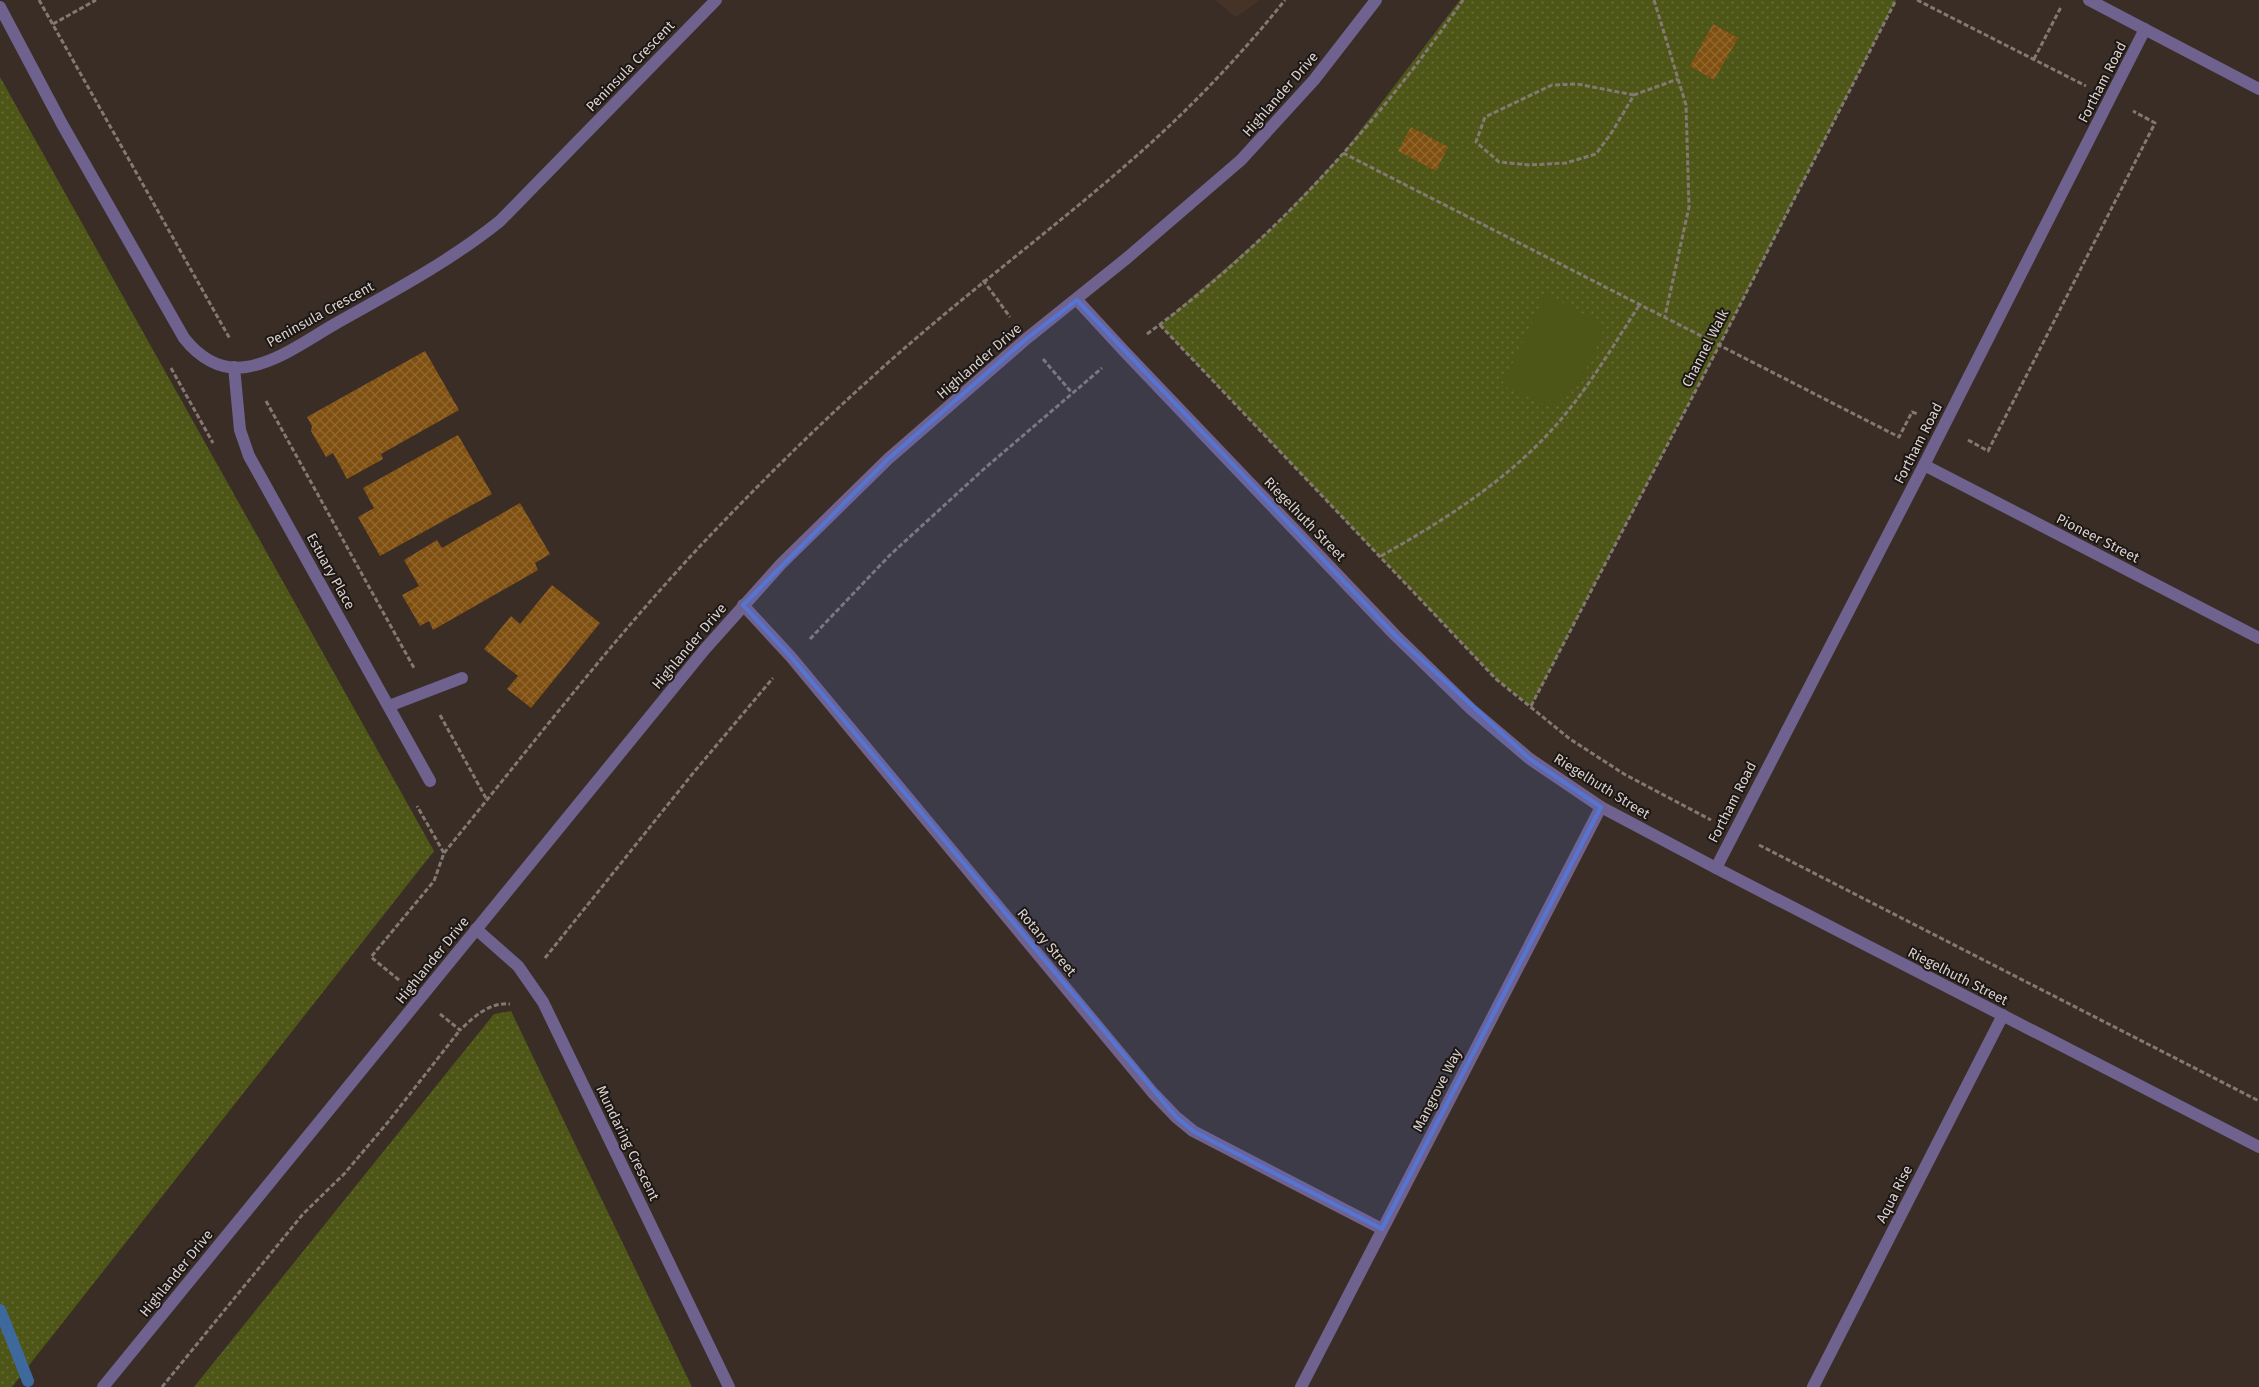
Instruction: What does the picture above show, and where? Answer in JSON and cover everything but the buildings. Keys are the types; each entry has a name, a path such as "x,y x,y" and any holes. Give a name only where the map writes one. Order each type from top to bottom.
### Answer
{"street":[{"path":"0,6 10,0"},
{"name":"Peninsula Crescent","path":"0,6 62,124 184,338 203,358 214,364 234,367 254,365 282,354 427,272 469,246 500,221 716,0"},
{"name":"Highlander Drive","path":"103,1387 705,649 781,564 888,459 1026,339 1077,300 1241,160 1314,80 1376,0"},
{"path":"2089,0 2259,89"},
{"name":"Fortham Road","path":"1716,868 1924,465 2145,29"},
{"name":"Riegelhuth Street","path":"1077,300 1395,635 1471,709 1530,759 1601,807 2259,1147"},
{"name":"Estuary Place","path":"234,367 240,430 249,456 430,781"},
{"name":"Pioneer Street","path":"1924,465 2259,638"},
{"name":"Rotary Street","path":"743,606 791,657 1141,1078 1176,1117 1194,1131 1382,1229"},
{"path":"389,706 462,678"},
{"name":"Mangrove Way","path":"1301,1387 1601,807"},
{"name":"Mundaring Crescent","path":"476,929 518,966 529,979 543,1002 729,1387"},
{"name":"Aqua Rise","path":"1813,1387 2003,1015"}],"path":[{"path":"53,24 96,0"},
{"path":"460,1030 371,957 434,881 444,853 591,671 702,544 805,439 872,376 983,280 1036,241 1129,163 1203,94 1254,39 1285,0"},
{"path":"162,1387 303,1214 345,1173 388,1122 460,1030 480,1011 502,1003 512,1004 582,910 694,772 791,657 890,555 985,468 1124,351 1160,325 1272,228 1344,153 1424,56 1463,0"},
{"path":"1654,0 1686,105 1689,207 1665,316"},
{"name":"Channel Walk","path":"1531,706 1720,344 1896,0"},
{"path":"2034,59 2065,0"},
{"path":"1634,95 1612,132 1596,154 1566,164 1530,165 1499,162 1476,142 1485,116 1552,85 1577,84 1634,95 1678,79"},
{"path":"1344,153 1899,436 1912,412 1943,427"},
{"path":"1381,556 1432,527 1502,478 1547,435 1577,400 1640,304"},
{"path":"1160,325 1496,678 1570,739 1624,774 1733,832 2259,1101"},
{"path":"170,365 218,452"},
{"path":"415,804 444,853"}],"highlighted area":[{"path":"1077,300 1395,635 1530,759 1601,807 1382,1229 1193,1131 1176,1117 791,657 743,605 888,459 1026,339"}],"shaded area":[{"path":"1215,0 1260,0 1236,17"}],"green space":[{"path":"1460,0 1896,0 1720,344 1531,706 1496,679 1160,325 1272,228 1343,153"},
{"path":"0,77 434,851 12,1387 0,1387"},
{"path":"1546,293 1605,326 1582,379 1550,407 1502,385"},
{"path":"511,1011 692,1387 194,1387 494,1014"}],"waterway":[{"path":"0,1310 28,1381"}]}
